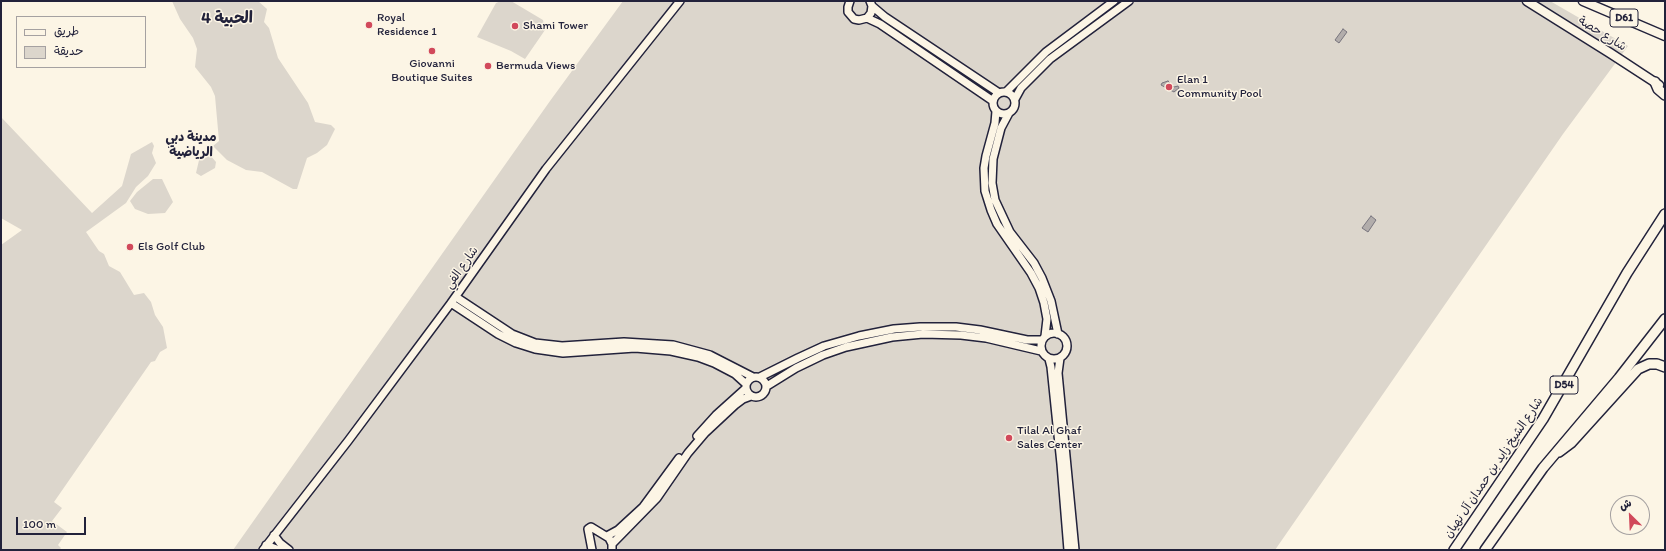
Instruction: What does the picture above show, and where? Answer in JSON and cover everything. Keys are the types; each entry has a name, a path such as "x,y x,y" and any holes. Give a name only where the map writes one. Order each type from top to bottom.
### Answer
{"highway":[{"path":"1655,82 1658,89 1665,95"},
{"name":"شارع الشيخ زايد بن حمدان آل نهيان","path":"1454,550 1543,419 1627,273 1665,214"},
{"path":"1486,549 1554,454 1619,378 1665,319"},
{"path":"1554,454 1562,451 1571,443 1638,369 1649,364 1657,364 1665,367"}],"main road":[{"name":"شارع حصة","path":"1527,1 1665,89"},
{"name":"شارع حصة","path":"1583,1 1665,36"},
{"path":"1655,82 1665,84"}],"street":[{"name":"شارع الفي","path":"265,548 348,441 456,297 546,169 680,1"},
{"path":"993,101 1046,52 1114,1"},
{"path":"1058,334 1051,301 1042,278 1034,263 1010,232 995,200 992,183 993,159 1001,128 1009,113 1015,106 1015,99 1021,88 1050,59 1129,1 1135,1"},
{"path":"847,3 848,12 854,19 859,20 867,18 871,13 871,3"},
{"path":"871,3 885,17 1002,93 1011,95 1015,99"},
{"path":"867,18 880,24 993,101 996,111 995,123 984,168 987,196 997,224 1031,272 1039,288 1047,319 1044,338"},
{"path":"996,111 1002,114 1009,113"},
{"path":"456,297 512,334 535,343 562,346 613,342 673,345 710,354 764,380 766,391 763,395 756,398 751,396 743,399 705,434 688,453 657,498 612,547 607,536 589,527 591,549"},
{"path":"451,303 498,334 516,343 535,349 563,353 634,348 672,351 698,357 714,363 735,374 746,386 751,396"},
{"path":"607,536 618,530 643,506 698,435 746,386 748,380 824,346 859,336 894,329 956,327 980,330 1027,340 1044,338"},
{"path":"766,386 796,368 823,355 846,347 892,337 933,334 970,336 1041,351"},
{"path":"1068,550 1051,367 1048,359 1041,351 1040,344 1049,334 1058,334 1065,339 1067,346 1065,352 1060,358 1058,373 1075,550"},
{"path":"1048,359 1060,358"},
{"path":"274,535 280,543 289,550"},
{"path":"265,548 279,550"}],"green space":[{"path":"172,1 258,1 267,9 264,22 269,28 278,58 308,103 315,122 331,125 335,129 327,145 317,153 307,158 297,189 293,189 262,172 246,170 227,160 213,146 219,141 215,96 211,87 195,67 197,49 193,38 180,19"},
{"path":"501,1 511,1 543,20 545,30 525,59 511,51 477,37 496,3"},
{"path":"623,1 1550,1 1628,46 1563,134 1275,550 233,550 550,101"},
{"path":"1,117 92,213 122,186 131,154 152,142 154,146 152,153 156,163 148,176 136,187 126,203 86,232 99,251 104,254 109,266 120,272 134,295 144,293 151,302 155,315 163,327 167,348 160,352 155,361 151,362 54,502 62,508 52,521 67,532 58,545 61,548 59,550 1,550 1,245 22,230 1,218"},
{"path":"209,154 216,162 215,168 201,176 196,173 200,156"},
{"path":"153,179 162,179 173,202 165,213 148,214 135,209 130,201 137,192"}],"shaded area":[{"path":"1343,29 1347,32 1339,43 1335,40"},
{"name":"Elan 1 Community Pool","path":"1168,81 1174,87 1178,86 1179,88 1174,92 1161,85 1162,83"},
{"path":"1371,216 1376,220 1368,232 1362,228"}],"place":[{"name":"Royal Residence 1","path":"369,25"},
{"name":"Shami Tower","path":"515,26"},
{"name":"Giovanni Boutique Suites","path":"432,51"},
{"name":"Bermuda Views","path":"488,66"},
{"name":"Elan 1 Community Pool","path":"1169,87"},
{"name":"Els Golf Club","path":"130,247"},
{"name":"Tilal Al Ghaf Sales Center","path":"1009,438"}],"district":[{"name":"الحبية 4","path":"227,19"},
{"name":"مدينة دبي الرياضية","path":"191,146"}]}
